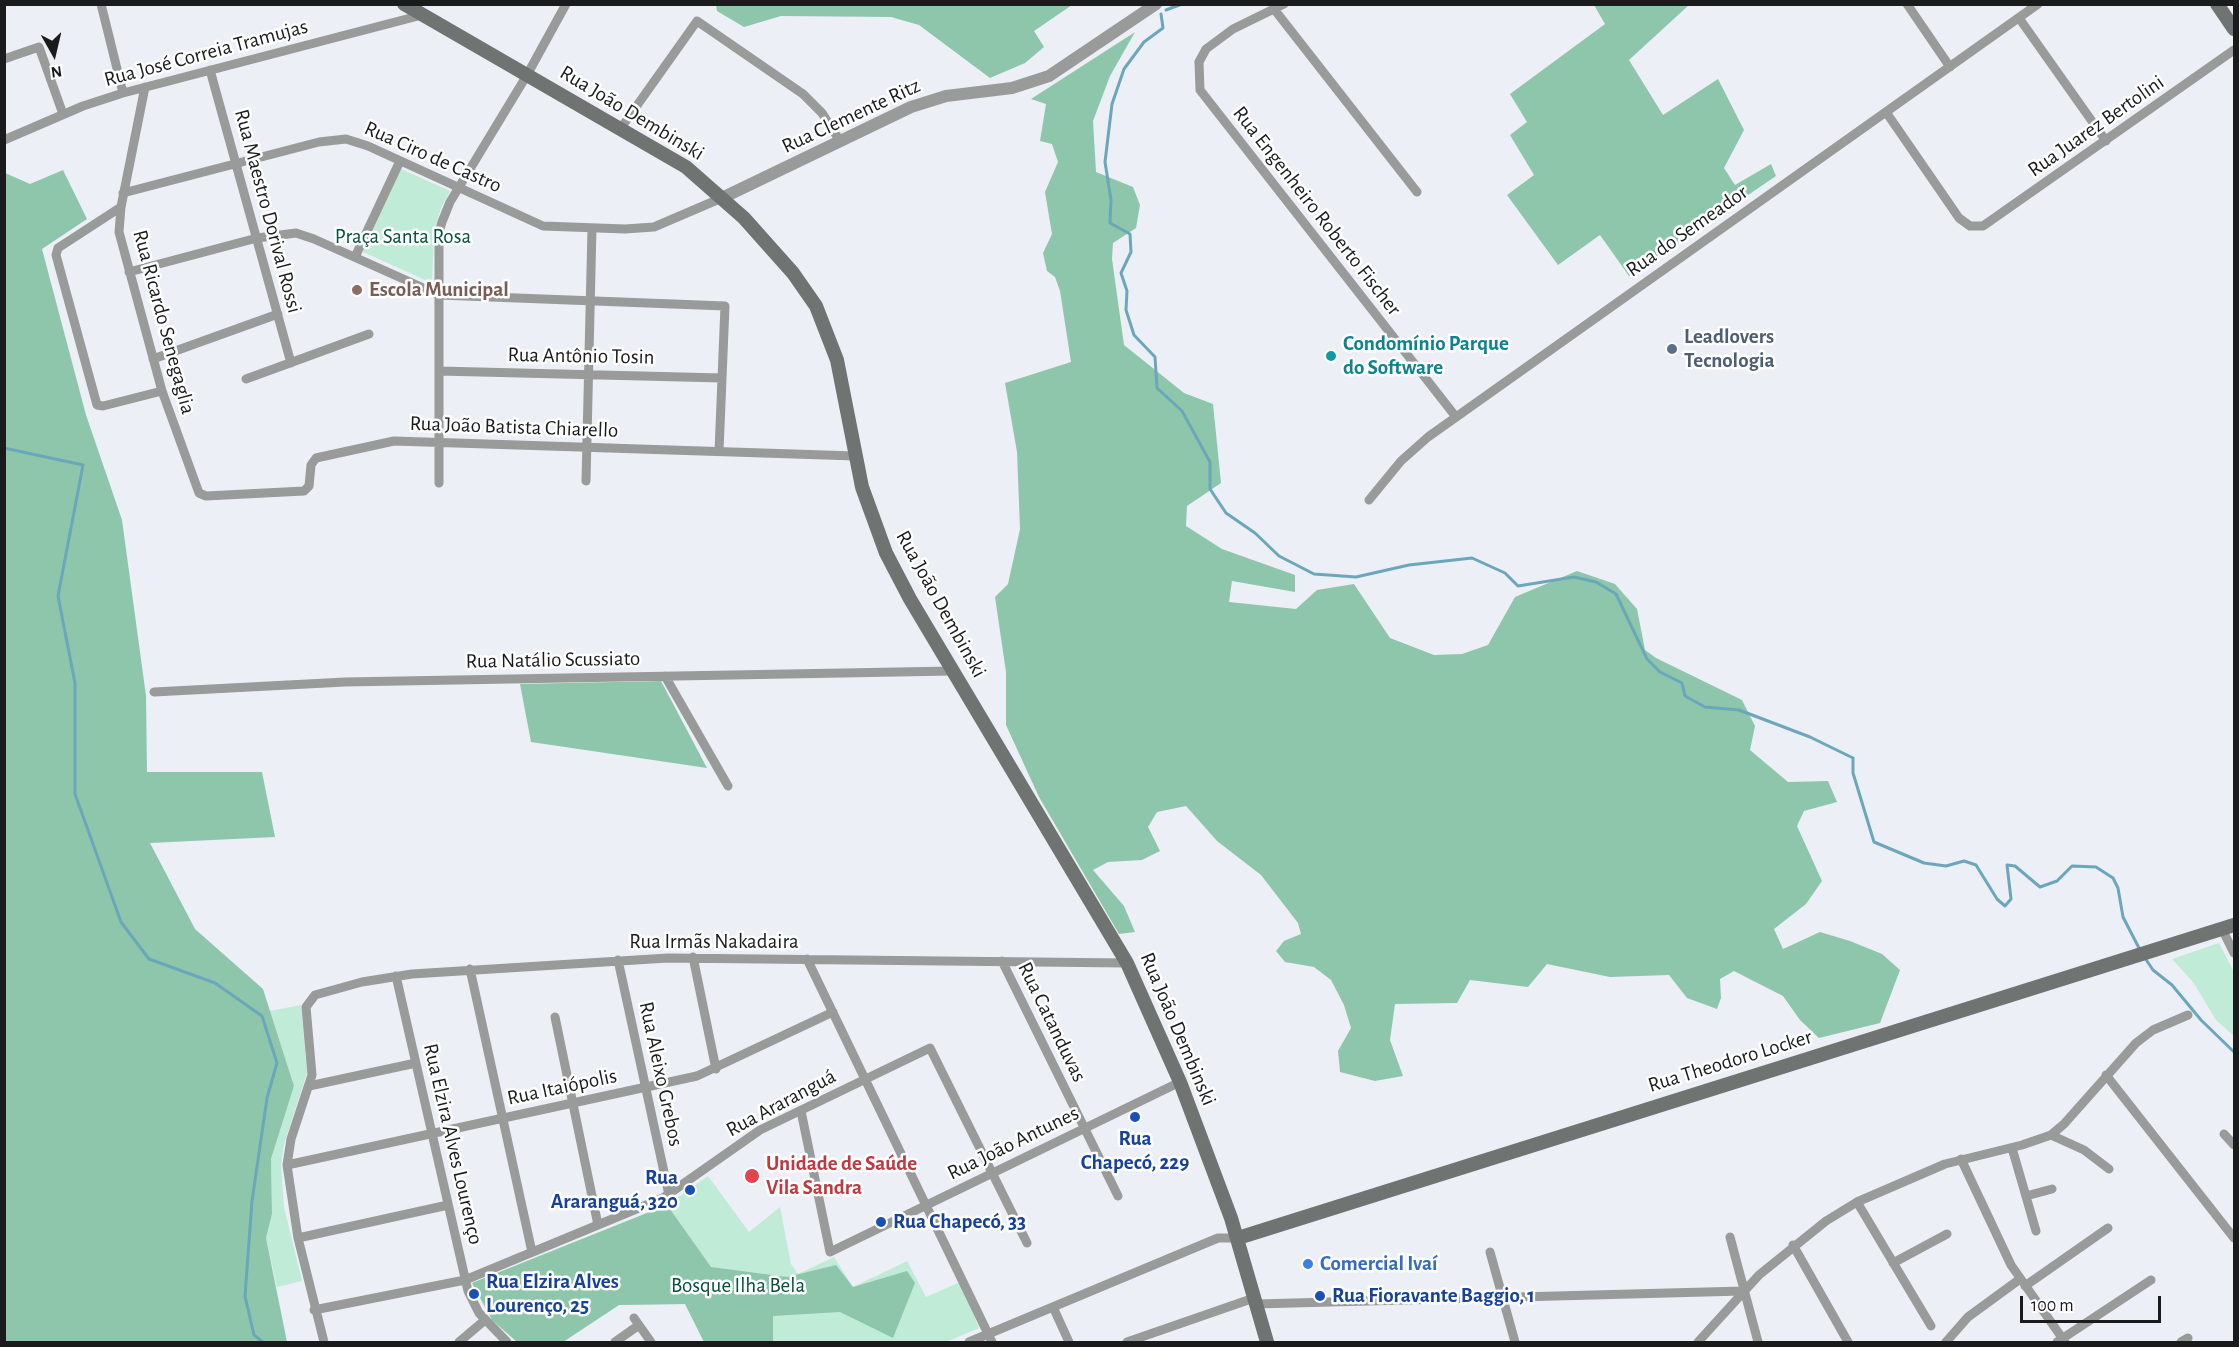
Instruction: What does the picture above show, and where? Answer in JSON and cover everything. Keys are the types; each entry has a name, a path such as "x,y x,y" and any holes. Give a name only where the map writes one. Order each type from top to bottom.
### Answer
{"main road":[{"name":"Rua João Dembinski","path":"404,4 674,158 724,197 794,273 816,306 837,360 855,456 868,508 886,553 953,671 1127,963 1180,1082 1238,1238 1267,1342"},
{"path":"2217,4 2235,30"},
{"name":"Rua Theodoro Locker","path":"1238,1238 2228,927"}],"street":[{"path":"101,4 123,93"},
{"path":"439,483 439,233 445,211 527,75 566,4"},
{"name":"Rua Clemente Ritz","path":"724,197 929,100 959,93 1012,88 1049,76 1156,4"},
{"path":"1284,4 1274,9 1417,192"},
{"path":"1907,4 1950,67"},
{"name":"Rua do Semeador","path":"1369,500 1401,461 1456,417 2038,4"},
{"name":"Rua Engenheiro Roberto Fischer","path":"1274,9 1233,29 1206,49 1199,62 1198,81 1204,98 1456,417"},
{"name":"Rua José Correia Tramujas","path":"4,140 63,114 123,93 422,15"},
{"path":"2019,18 2106,141"},
{"path":"621,128 698,21 803,94 822,113 840,141"},
{"path":"4,59 39,47 63,114"},
{"name":"Rua Juarez Bertolini","path":"1886,112 1959,218 1977,227 1995,220 2235,50"},
{"name":"Rua Maestro Dorival Rossi","path":"210,70 291,363"},
{"name":"Rua Ricardo Senegaglia","path":"145,87 123,193 119,232 162,391 199,493"},
{"name":"Rua Ciro de Castro","path":"123,193 319,142 346,139 400,160 543,226 654,227 724,197"},
{"path":"355,257 400,160"},
{"path":"121,207 58,248 56,255 96,405 103,406 162,391"},
{"path":"586,481 592,228"},
{"path":"129,272 257,238 296,233 439,295 725,306 719,451"},
{"path":"153,359 278,314"},
{"path":"246,380 369,334"},
{"name":"Rua Antônio Tosin","path":"439,371 722,378"},
{"name":"Rua João Batista Chiarello","path":"199,493 206,496 301,492 309,486 311,465 320,456 382,442 855,456"},
{"name":"Rua Natálio Scussiato","path":"154,692 334,682 953,671"},
{"path":"665,676 728,786"},
{"path":"2228,927 2235,953"},
{"path":"693,957 716,1070"},
{"name":"Rua Irmãs Nakadaira","path":"309,1086 312,1066 306,1014 308,1002 319,993 396,976 470,969 693,957 1127,963"},
{"path":"807,959 990,1338"},
{"name":"Rua Aleixo Grebos","path":"618,960 669,1195"},
{"name":"Rua Catanduvas","path":"1002,961 1118,1196"},
{"path":"470,969 532,1252"},
{"name":"Rua Elzira Alves Lourenço","path":"396,976 465,1280 471,1298 485,1320 507,1342"},
{"name":"Rua Itaiópolis","path":"287,1165 716,1070 832,1012"},
{"path":"1698,1342 1743,1291 1793,1245 1857,1202 1961,1159 2012,1148 2052,1135 2144,1036 2188,1015"},
{"path":"555,1017 598,1225"},
{"name":"Rua Araranguá","path":"314,1310 465,1280 669,1195 748,1138 930,1048 992,1173"},
{"path":"324,1342 314,1310 298,1238 287,1165 291,1139 309,1086 416,1063"},
{"path":"2106,1075 2235,1238"},
{"name":"Rua João Antunes","path":"801,1110 830,1252 1180,1082"},
{"path":"2224,1134 2235,1145"},
{"path":"2052,1135 2084,1150 2109,1169"},
{"path":"2012,1148 2036,1231"},
{"path":"1961,1159 2004,1252 2022,1283 2062,1341 2151,1280"},
{"path":"992,1173 1028,1243"},
{"path":"2026,1196 2052,1189"},
{"path":"1857,1202 1931,1326"},
{"path":"298,1238 448,1205"},
{"path":"1946,1342 1968,1317 2108,1228"},
{"path":"1893,1263 1947,1234"},
{"path":"1730,1237 1758,1342"},
{"path":"969,1342 990,1338 1053,1307 1218,1238 1238,1238"},
{"path":"1793,1245 1848,1342"},
{"path":"1490,1252 1515,1342"},
{"path":"1127,1342 1255,1301 1743,1291"},
{"path":"1053,1307 1069,1342"},
{"path":"459,1342 485,1320"},
{"path":"615,1342 636,1321 651,1342"}],"green space":[{"path":"716,4 1072,5 1034,31 1044,47 1025,63 990,78 919,25 891,17 781,16 744,27 717,11"},
{"path":"1594,5 1689,5 1629,60 1663,115 1718,79 1744,130 1724,168 1735,185 1771,164 1776,176 1629,276 1600,235 1558,265 1507,195 1534,175 1510,135 1527,122 1510,94 1605,24"},
{"path":"1135,32 1110,76 1093,121 1096,172 1133,187 1140,205 1136,228 1113,243 1112,259 1124,345 1184,393 1213,404 1221,483 1187,506 1186,526 1222,549 1295,575 1295,592 1232,581 1229,602 1296,609 1317,590 1354,584 1390,638 1434,655 1462,654 1488,645 1515,597 1577,571 1615,584 1637,609 1645,650 1656,658 1742,700 1755,726 1750,750 1788,782 1828,781 1837,802 1804,811 1797,826 1822,881 1806,904 1774,929 1783,949 1820,932 1882,954 1900,970 1880,1023 1819,1038 1800,1020 1783,996 1734,971 1720,979 1721,998 1717,1009 1687,998 1669,975 1610,977 1547,964 1528,987 1470,980 1457,1003 1395,1004 1390,1040 1403,1076 1375,1081 1340,1072 1338,1051 1351,1028 1344,1005 1331,980 1314,967 1285,962 1276,951 1284,941 1301,934 1298,923 1261,875 1217,841 1186,806 1157,812 1148,827 1160,851 1142,860 1108,862 1093,870 1124,906 1135,932 1119,934 1039,797 1006,725 1006,672 995,597 1008,584 1020,529 1017,452 1005,383 1071,362 1060,291 1055,277 1047,271 1043,253 1052,234 1045,192 1058,162 1052,144 1040,141 1046,104 1031,99"},
{"name":"Praça Santa Rosa","path":"401,169 450,191 441,208 434,231 432,283 363,252"},
{"path":"63,170 87,219 42,249 86,415 122,520 146,696 147,772 262,772 275,837 150,843 195,929 263,989 294,1086 271,1159 272,1214 266,1238 287,1342 5,1342 5,173 30,184"},
{"path":"661,681 707,768 531,742 520,684"},
{"path":"2219,943 2234,972 2234,1036 2216,1020 2193,982 2172,959"},
{"path":"301,1005 307,1073 284,1144 281,1165 284,1207 302,1281 277,1287 266,1238 272,1214 271,1159 294,1086 270,1011"},
{"name":"Bosque Ilha Bela","path":"708,1176 749,1232 780,1207 791,1264 798,1274 834,1257 853,1287 907,1261 926,1297 960,1282 979,1328 946,1342 704,1342 685,1304 619,1305 563,1342 517,1342 472,1283 667,1205"},
{"name":"Bosque Ilha Bela","path":"667,1205 711,1267 787,1277 836,1265 853,1287 907,1271 915,1283 893,1338 840,1312 773,1316 773,1342 704,1342 685,1304 619,1305 563,1342 517,1342 492,1320 472,1283"}],"waterway":[{"path":"1166,10 1182,4"},
{"path":"1161,14 1163,28 1144,42 1124,69 1112,104 1105,162 1111,200 1110,223 1130,234 1131,252 1121,273 1127,291 1126,310 1134,335 1155,357 1157,388 1182,411 1210,462 1210,489 1226,513 1255,533 1279,556 1314,574 1356,577 1409,565 1472,558 1505,573 1518,586 1574,577 1596,582 1616,594 1647,659 1660,672 1682,683 1685,696 1705,707 1739,710 1810,737 1853,758 1853,773 1874,842 1924,863 1946,866 1964,861 1976,865 1997,899 2005,906 2011,899 2007,865 2015,866 2040,887 2057,881 2072,866 2096,867 2113,878 2118,888 2123,917 2140,950"},
{"path":"4,448 83,465 58,596 75,683 75,794 121,922 149,959 215,983 262,1016 277,1063 267,1098 252,1201 245,1296 254,1335 263,1342"},
{"path":"2145,958 2153,970 2172,985 2201,1020 2234,1052"}],"place":[{"name":"Escola Municipal","path":"357,290"},
{"name":"Leadlovers Tecnologia","path":"1672,349"},
{"name":"Condomínio Parque do Software","path":"1331,356"},
{"name":"Rua Chapecó, 229","path":"1135,1117"},
{"name":"Unidade de Saúde Vila Sandra","path":"752,1176"},
{"name":"Rua Araranguá, 320","path":"690,1190"},
{"name":"Rua Chapecó, 33","path":"881,1222"},
{"name":"Comercial Ivaí","path":"1308,1264"},
{"name":"Rua Elzira Alves Lourenço, 25","path":"474,1294"},
{"name":"Rua Fioravante Baggio, 1","path":"1320,1296"}]}
